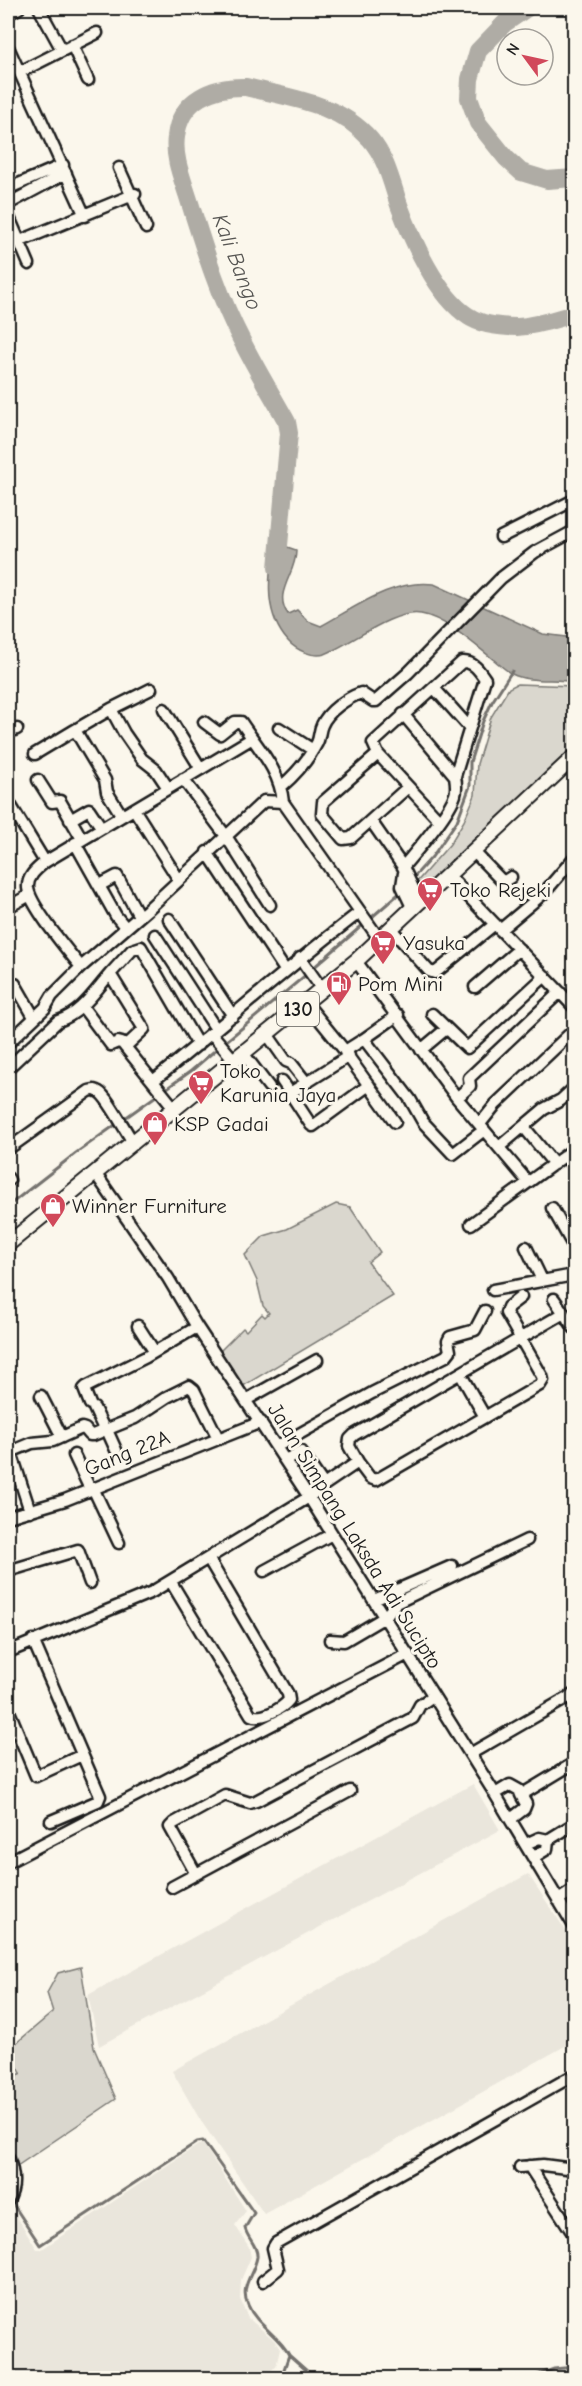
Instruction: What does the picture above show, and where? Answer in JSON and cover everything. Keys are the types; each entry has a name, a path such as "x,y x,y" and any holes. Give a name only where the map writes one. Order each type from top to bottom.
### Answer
{"main road":[{"name":"130","path":"8,1244 175,1109 235,1055 267,1034 356,961 392,930 414,901 449,876 574,758"}],"street":[{"path":"8,14 19,8"},
{"path":"39,8 88,80"},
{"path":"21,72 97,33"},
{"path":"8,47 85,216"},
{"path":"119,168 146,228"},
{"path":"8,178 10,184 14,186 64,169"},
{"path":"8,204 64,169"},
{"path":"18,242 133,195"},
{"path":"8,215 29,264"},
{"path":"501,537 574,500"},
{"path":"282,786 298,772 318,741 322,724 333,712 353,696 361,693 376,701 408,673 501,578 518,564 574,531"},
{"path":"404,877 456,793 456,776 469,727 485,684 485,679 471,663 462,662 375,739 373,747 439,820"},
{"path":"434,688 469,727"},
{"path":"35,754 111,709 151,689"},
{"path":"111,709 124,734 142,759 156,770 168,788"},
{"path":"164,710 201,769"},
{"path":"403,714 456,776"},
{"path":"204,722 220,734 235,722 241,722 273,768 282,786 283,802 380,940"},
{"path":"279,728 313,750"},
{"path":"75,730 105,780 107,792 122,816"},
{"path":"81,968 50,927 30,895 28,888 32,873 45,861 251,739"},
{"path":"378,754 323,802 322,814 343,839 347,840 371,821 408,787"},
{"path":"183,779 226,836 270,905"},
{"path":"38,780 52,802 60,801 116,916 126,928"},
{"path":"8,801 45,861"},
{"path":"8,1043 45,1008 52,996 81,968 264,801 283,802"},
{"path":"70,820 89,809 101,827"},
{"path":"134,809 179,880"},
{"path":"371,821 404,877 414,901"},
{"path":"207,852 285,970"},
{"path":"474,852 504,882 511,877"},
{"path":"392,930 429,971 437,973 544,893 574,858"},
{"path":"100,885 117,876 140,916"},
{"path":"449,876 574,1007"},
{"path":"8,907 30,895"},
{"path":"169,919 233,1016"},
{"path":"155,1083 198,1045 215,1034 285,970 307,967 365,919"},
{"path":"155,935 215,1034 269,1087"},
{"path":"8,1068 58,1021 67,1018 82,1006 132,950 141,947 198,1045"},
{"path":"476,987 519,949"},
{"path":"356,961 457,1098 528,1182"},
{"path":"307,967 322,989"},
{"path":"110,974 144,1029 125,1047"},
{"path":"432,1014 467,1048 545,976"},
{"path":"8,981 15,984 34,1017"},
{"path":"457,1098 470,1086 469,1078 476,1070 560,992"},
{"path":"306,1003 347,1054 395,1122"},
{"path":"82,1006 111,1045 120,1042 175,1109"},
{"path":"45,1008 49,1008 59,1017 58,1021"},
{"path":"290,1093 398,1015"},
{"path":"421,1050 446,1029"},
{"path":"364,1039 410,1099 423,1122 453,1154 460,1150 482,1127 500,1101 574,1030"},
{"path":"267,1034 306,1082"},
{"path":"282,1081 311,1126 369,1085"},
{"path":"499,1147 544,1109 561,1100 574,1088"},
{"path":"8,1149 89,1091 94,1090 102,1094 133,1142"},
{"path":"524,1127 554,1164"},
{"path":"471,1224 570,1153 574,1168"},
{"name":"Jalan Simpang Laksda Adi Sucipto","path":"95,1173 168,1278 197,1327 309,1497 511,1819 574,1926"},
{"path":"552,1208 574,1247"},
{"path":"526,1247 542,1280"},
{"path":"493,1290 574,1275"},
{"path":"521,1298 506,1311 520,1338 542,1376 542,1383 378,1479 370,1478 349,1446 352,1437 461,1375 520,1338 564,1313"},
{"path":"554,1299 574,1328"},
{"path":"276,1447 372,1393 446,1356 450,1351 448,1341 450,1337 475,1330 485,1311"},
{"path":"138,1326 154,1352"},
{"path":"116,1450 84,1389 197,1327"},
{"path":"246,1400 317,1360"},
{"path":"461,1375 485,1417"},
{"path":"30,1511 9,1452 32,1443 53,1442 83,1428 91,1436 135,1418 169,1396 191,1386 218,1438"},
{"path":"41,1396 62,1437"},
{"name":"Gang 22A","path":"8,1517 92,1488 261,1422"},
{"path":"285,1460 301,1452 324,1485"},
{"path":"74,1455 119,1544"},
{"path":"8,1652 141,1598 171,1582 309,1497 358,1462"},
{"path":"264,1570 332,1534"},
{"path":"330,1640 344,1641 385,1617 396,1603 527,1540"},
{"path":"8,1568 78,1550 90,1583"},
{"path":"171,1582 251,1715 260,1717 284,1705 289,1700 288,1694 208,1558"},
{"path":"374,1600 452,1566"},
{"path":"33,1640 100,1799 51,1821"},
{"path":"8,1863 408,1654"},
{"path":"470,1754 574,1694"},
{"path":"196,1874 170,1827 174,1822 225,1795 250,1803 256,1801 413,1718 420,1705 433,1696"},
{"path":"8,1709 36,1776 82,1755"},
{"path":"521,1795 574,1763"},
{"path":"495,1794 510,1785 519,1790 526,1804 524,1809 511,1819"},
{"path":"172,1887 350,1791"},
{"path":"526,1844 539,1838 548,1840 574,1824"},
{"path":"534,1857 547,1849 548,1840"},
{"path":"558,1900 573,1894"},
{"path":"262,2281 278,2269 273,2248 276,2243 574,2075"},
{"path":"8,2157 12,2176 10,2197"},
{"path":"574,2169 543,2165 524,2167 574,2235"}],"shaded area":[{"path":"273,542 296,550 283,598 288,614 297,610 308,621 321,626 389,590 419,584 434,584 543,634 574,638 574,682 526,678 512,674 449,626 421,614 410,614 385,622 325,654 315,655 300,650 288,641 280,630 271,607 269,581"},
{"path":"517,684 574,686 574,747 419,895 415,884 450,844 464,821 475,795 477,764 491,717 509,688"},
{"path":"336,1204 350,1207 380,1252 368,1262 393,1296 243,1386 220,1351 243,1328 246,1331 262,1314 265,1317 269,1313 263,1306 257,1281 245,1255 264,1236 287,1229"},
{"path":"473,1784 500,1830 99,2046 88,1995"},
{"path":"528,1874 574,1943 574,2041 264,2214 199,2118 172,2071"},
{"path":"81,1967 94,2048 116,2099 17,2166 8,2151 8,2082 21,2073 8,2050 53,2012 47,1993 58,1973"},
{"path":"203,2144 246,2211 235,2225 249,2247 251,2257 241,2280 240,2299 248,2318 274,2340 280,2349 276,2367 258,2378 8,2378 8,2211 12,2209 37,2249 42,2249 198,2145"}],"waterway":[{"name":"Kali Bango","path":"527,8 505,23 478,51 470,79 469,98 478,123 506,158 521,172 547,180 574,178"},
{"name":"Kali Bango","path":"277,568 289,433 287,422 247,351 226,307 181,177 177,161 176,137 179,124 191,104 210,92 246,87 313,104 344,117 358,127 376,146 418,250 436,281 457,307 479,322 505,327 531,325 574,314"},
{"path":"412,879 432,857 457,821 470,786 470,762 483,721 512,671"},
{"path":"312,969 402,891"},
{"path":"224,1043 307,974"},
{"path":"8,1206 76,1153 191,1071 219,1047"},
{"path":"11,2201 40,2245 197,2142 203,2141 254,2213 245,2228 256,2249 257,2257 245,2292 252,2312 289,2355 281,2378"},
{"path":"289,2355 315,2378"},
{"path":"530,2378 554,2369 574,2367"}],"place":[{"name":"Toko Rejeki","path":"430,913"},
{"name":"Yasuka","path":"383,966"},
{"name":"Pom Mini","path":"339,1007"},
{"name":"Toko Karunia Jaya","path":"201,1106"},
{"name":"KSP Gadai","path":"155,1147"},
{"name":"Winner Furniture","path":"53,1229"}]}
